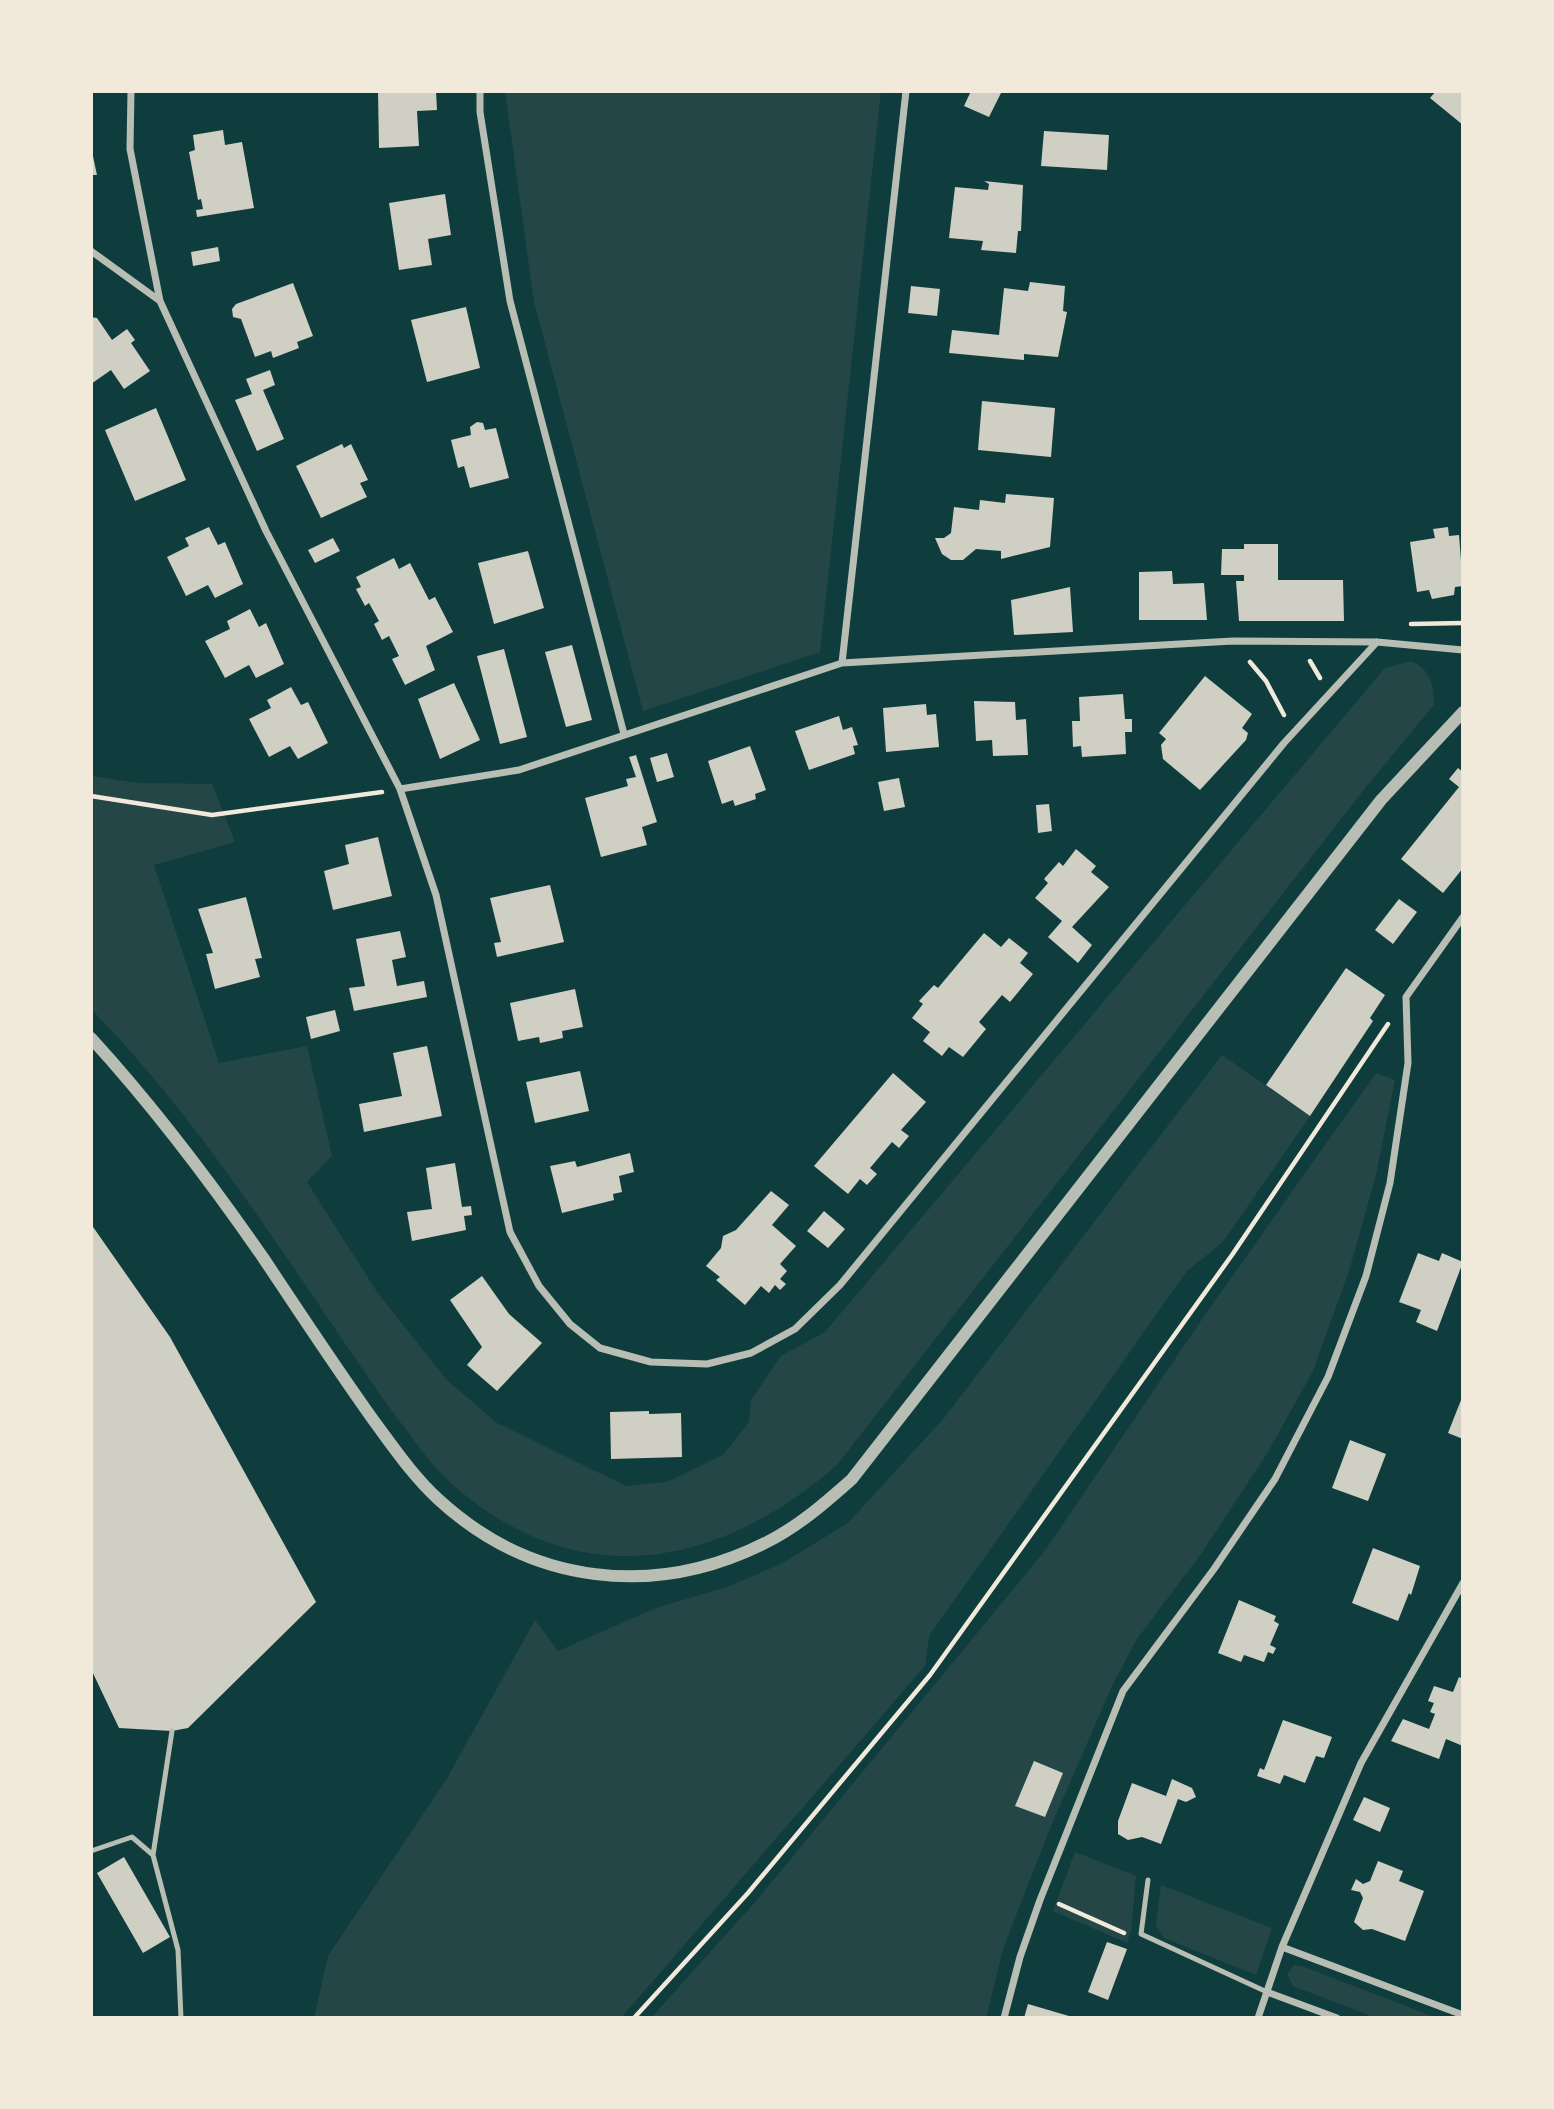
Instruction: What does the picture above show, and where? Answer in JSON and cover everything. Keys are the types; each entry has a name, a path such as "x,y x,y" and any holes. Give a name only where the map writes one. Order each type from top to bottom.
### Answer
{"street":[{"path":"131,91 130,149 160,301 266,531 400,789 436,895 510,1232 538,1286 570,1324 600,1348 651,1362 707,1364 751,1353 795,1329 841,1284 1284,743 1377,642"},
{"path":"480,91 480,111 510,301 624,734"},
{"path":"842,663 906,91"},
{"path":"91,251 160,301"},
{"path":"400,789 519,770 842,663 1233,640 1377,642 1463,650"},
{"path":"91,1038 144,1096 189,1154 362,1404 410,1469 439,1500 481,1531 526,1555 566,1571 621,1577 657,1575 711,1564 768,1542 815,1511 852,1479 1381,800 1463,712"},
{"path":"1004,2018 1020,1957 1042,1896 1123,1691 1214,1569 1275,1479 1328,1377 1366,1276 1390,1183 1408,1063 1406,997 1463,917"},
{"path":"1258,2018 1282,1947 1361,1763 1463,1583"},
{"path":"1282,1947 1463,2015"},
{"path":"1266,1992 1337,2018"}],"lane":[{"path":"172,1731 153,1855 178,1950 181,2018"},
{"path":"91,1851 132,1837 153,1855"},
{"path":"1148,1880 1141,1934 1266,1992"}],"path":[{"path":"1401,625 1463,623"},
{"path":"1250,662 1266,681 1284,713 1284,726"},
{"path":"1310,662 1322,682"},
{"path":"91,796 212,815 400,789"},
{"path":"634,2018 748,1893 930,1675 1232,1255 1406,997"},
{"path":"1042,1896 1130,1936 1141,1934"}],"shaded area":[{"path":"505,91 881,91 820,652 643,711 534,302"},
{"path":"1412,661 1424,670 1430,679 1434,705 1366,787 837,1465 792,1500 745,1527 697,1546 647,1555 598,1554 549,1543 500,1520 452,1484 429,1460 395,1415 195,1129 145,1068 91,1009 91,776 139,783 212,784 235,842 154,865 219,1063 307,1046 332,1156 307,1182 377,1292 446,1379 497,1423 626,1486 667,1482 723,1455 749,1422 751,1400 781,1356 825,1332 1385,668"},
{"path":"1222,1055 1310,1116 1223,1242 1187,1271 929,1636 925,1666 621,2018 314,2018 328,1956 446,1780 535,1620 558,1651 656,1608 727,1587 781,1564 848,1523 944,1418"},
{"path":"1376,1073 1395,1080 1376,1175 1349,1271 1313,1371 1268,1452 1201,1554 1137,1639 1113,1684 1051,1826 1003,1949 986,2018 651,2018 756,1901 1044,1552 1209,1309"},
{"path":"1075,1852 1136,1876 1131,1931 1127,1943 1053,1911"},
{"path":"1161,1885 1272,1928 1256,1975 1164,1938 1156,1925"},
{"path":"1294,1965 1437,2018 1376,2018 1293,1986 1287,1974"}],"building":[{"path":"378,91 436,91 437,110 417,111 419,146 379,148"},
{"path":"971,91 1002,91 989,117 964,106"},
{"path":"1436,91 1463,91 1463,125 1430,98"},
{"path":"223,130 225,145 242,142 254,208 197,217 196,210 203,209 201,199 198,200 189,152 195,150 193,135"},
{"path":"1044,131 1109,135 1107,170 1041,166"},
{"path":"91,147 97,175 91,175"},
{"path":"984,181 1023,185 1021,231 1018,231 1016,253 981,250 983,241 949,238 955,187 988,190 989,184"},
{"path":"445,194 451,235 428,239 432,265 399,270 389,203"},
{"path":"218,247 220,261 193,266 191,252"},
{"path":"1030,282 1065,286 1063,311 1067,312 1058,357 1024,354 1024,360 949,353 952,330 999,335 1004,288 1028,291"},
{"path":"293,283 313,336 297,342 299,348 273,358 271,351 255,357 241,319 233,317 232,309 236,304"},
{"path":"911,286 940,289 937,316 908,313"},
{"path":"466,307 480,368 427,382 411,320"},
{"path":"91,317 97,318 112,340 127,329 135,340 131,343 150,371 124,389 111,370 91,384"},
{"path":"270,370 275,385 263,390 284,439 257,451 235,400 252,394 246,379"},
{"path":"982,401 1055,408 1051,457 978,450"},
{"path":"156,408 186,480 135,501 105,430"},
{"path":"477,422 483,423 485,430 496,428 509,478 470,488 464,466 458,468 451,440 471,435 470,427"},
{"path":"342,444 344,448 351,444 368,480 360,483 367,497 321,518 296,466"},
{"path":"1006,494 1054,498 1050,547 1001,559 1001,551 976,549 963,560 951,560 942,554 935,538 944,538 951,533 954,507 979,510 980,500 1005,503"},
{"path":"209,527 218,545 225,542 243,584 215,598 208,585 186,596 167,557 189,546 185,538"},
{"path":"1448,527 1449,536 1459,535 1463,586 1455,587 1454,595 1432,599 1429,590 1417,592 1410,542 1435,538 1433,529"},
{"path":"333,538 340,551 315,563 308,550"},
{"path":"1244,544 1278,544 1278,580 1343,580 1344,621 1239,621 1236,581 1244,581 1244,575 1221,575 1222,549 1244,549"},
{"path":"528,551 544,608 494,624 478,563"},
{"path":"394,558 399,569 410,563 429,600 435,597 453,632 426,646 435,670 405,685 392,659 399,656 389,636 382,640 374,624 379,621 369,603 365,606 356,589 361,587 356,577"},
{"path":"1172,571 1173,584 1204,583 1207,620 1139,620 1139,572"},
{"path":"1070,587 1073,632 1014,635 1011,600"},
{"path":"250,609 259,627 266,623 284,664 256,678 249,665 225,678 205,641 230,629 227,621"},
{"path":"572,645 592,720 566,727 545,652"},
{"path":"504,649 527,737 500,744 477,656"},
{"path":"1205,676 1252,714 1242,728 1248,733 1246,740 1200,790 1163,759 1161,745 1166,739 1159,733"},
{"path":"454,683 480,740 440,759 418,699"},
{"path":"291,687 301,705 308,702 328,743 298,759 290,746 269,757 249,719 271,708 267,700"},
{"path":"1123,694 1125,719 1132,719 1132,732 1125,732 1126,754 1082,757 1081,746 1073,747 1072,721 1080,721 1079,697"},
{"path":"974,701 1015,702 1016,720 1026,719 1028,755 993,756 992,740 976,741"},
{"path":"926,704 927,715 936,714 939,747 886,752 883,708"},
{"path":"839,716 843,730 852,727 858,745 853,746 855,754 809,770 795,731"},
{"path":"750,746 766,790 755,794 756,799 735,806 733,800 722,804 708,761"},
{"path":"667,753 674,777 657,782 650,758"},
{"path":"636,755 657,822 642,827 647,845 601,857 585,798 628,786 626,779 636,777 629,757"},
{"path":"1458,768 1463,772 1463,868 1443,893 1401,859 1459,787 1449,779"},
{"path":"899,778 905,807 884,811 878,782"},
{"path":"1049,804 1052,831 1038,833 1036,805"},
{"path":"378,837 392,896 333,910 324,871 349,864 345,845"},
{"path":"1076,849 1096,866 1091,872 1109,887 1072,927 1092,945 1078,963 1048,937 1062,921 1035,898 1048,883 1044,879 1059,862 1063,866"},
{"path":"550,885 564,942 497,957 494,943 501,942 490,898"},
{"path":"246,897 262,958 255,959 260,977 215,989 206,954 213,953 198,909"},
{"path":"1399,899 1417,912 1393,944 1375,930"},
{"path":"400,931 406,957 392,960 397,986 424,981 427,997 354,1011 349,988 365,986 356,939"},
{"path":"984,933 1001,947 1009,938 1028,953 1020,963 1033,974 1010,1002 1002,995 979,1022 986,1029 963,1057 949,1047 942,1056 923,1041 930,1032 912,1018 923,1004 919,1001 934,985 938,988"},
{"path":"1346,968 1385,995 1370,1018 1373,1021 1310,1116 1266,1085"},
{"path":"575,989 583,1027 562,1031 563,1038 540,1043 539,1037 518,1041 510,1003"},
{"path":"335,1010 340,1031 311,1039 306,1017"},
{"path":"427,1046 442,1116 364,1132 359,1104 402,1096 393,1053"},
{"path":"580,1071 589,1111 535,1123 526,1082"},
{"path":"893,1073 926,1102 901,1130 909,1136 899,1148 892,1142 870,1168 877,1174 867,1185 860,1179 848,1194 814,1166"},
{"path":"630,1153 634,1172 619,1176 622,1192 613,1194 614,1200 562,1213 550,1166 575,1161 577,1167"},
{"path":"455,1163 462,1207 471,1206 472,1215 464,1216 466,1230 412,1241 407,1212 432,1209 426,1168"},
{"path":"771,1191 789,1205 772,1225 796,1246 780,1264 787,1271 780,1279 786,1284 780,1290 775,1285 769,1293 761,1286 745,1305 716,1280 720,1277 706,1266 721,1248 723,1236 736,1230"},
{"path":"824,1211 845,1229 828,1248 807,1231"},
{"path":"91,1224 170,1337 316,1602 188,1728 172,1731 119,1728 91,1669"},
{"path":"1418,1253 1439,1261 1442,1253 1463,1262 1437,1331 1416,1322 1421,1310 1399,1302"},
{"path":"482,1276 509,1314 542,1343 497,1391 467,1365 482,1347 450,1300"},
{"path":"1463,1395 1463,1439 1448,1433"},
{"path":"649,1411 649,1414 681,1413 682,1457 611,1459 610,1412"},
{"path":"1350,1440 1386,1454 1368,1501 1332,1488"},
{"path":"1373,1548 1420,1566 1411,1595 1409,1593 1398,1621 1352,1603"},
{"path":"1239,1600 1276,1616 1274,1621 1279,1624 1270,1645 1276,1648 1273,1654 1268,1652 1264,1662 1244,1655 1241,1662 1218,1653"},
{"path":"1459,1677 1463,1679 1463,1746 1446,1739 1439,1759 1391,1741 1403,1719 1429,1729 1435,1714 1430,1712 1434,1703 1428,1701 1434,1686 1453,1692"},
{"path":"1283,1720 1332,1737 1324,1758 1316,1756 1305,1783 1284,1775 1280,1784 1257,1776 1260,1768 1264,1770"},
{"path":"1034,1761 1063,1773 1045,1817 1015,1806"},
{"path":"1172,1779 1192,1788 1196,1797 1186,1802 1178,1799 1161,1844 1142,1837 1128,1840 1118,1834 1118,1821 1132,1783 1166,1796"},
{"path":"1364,1797 1390,1808 1380,1832 1353,1820"},
{"path":"124,1857 170,1937 143,1953 97,1873"},
{"path":"1378,1861 1403,1871 1399,1881 1424,1891 1405,1941 1372,1929 1363,1930 1354,1922 1363,1898 1360,1892 1351,1890 1356,1879 1363,1884 1370,1881"},
{"path":"1107,1942 1127,1949 1108,2000 1088,1992"},
{"path":"1028,2004 1069,2016 1069,2018 1024,2018"}]}
